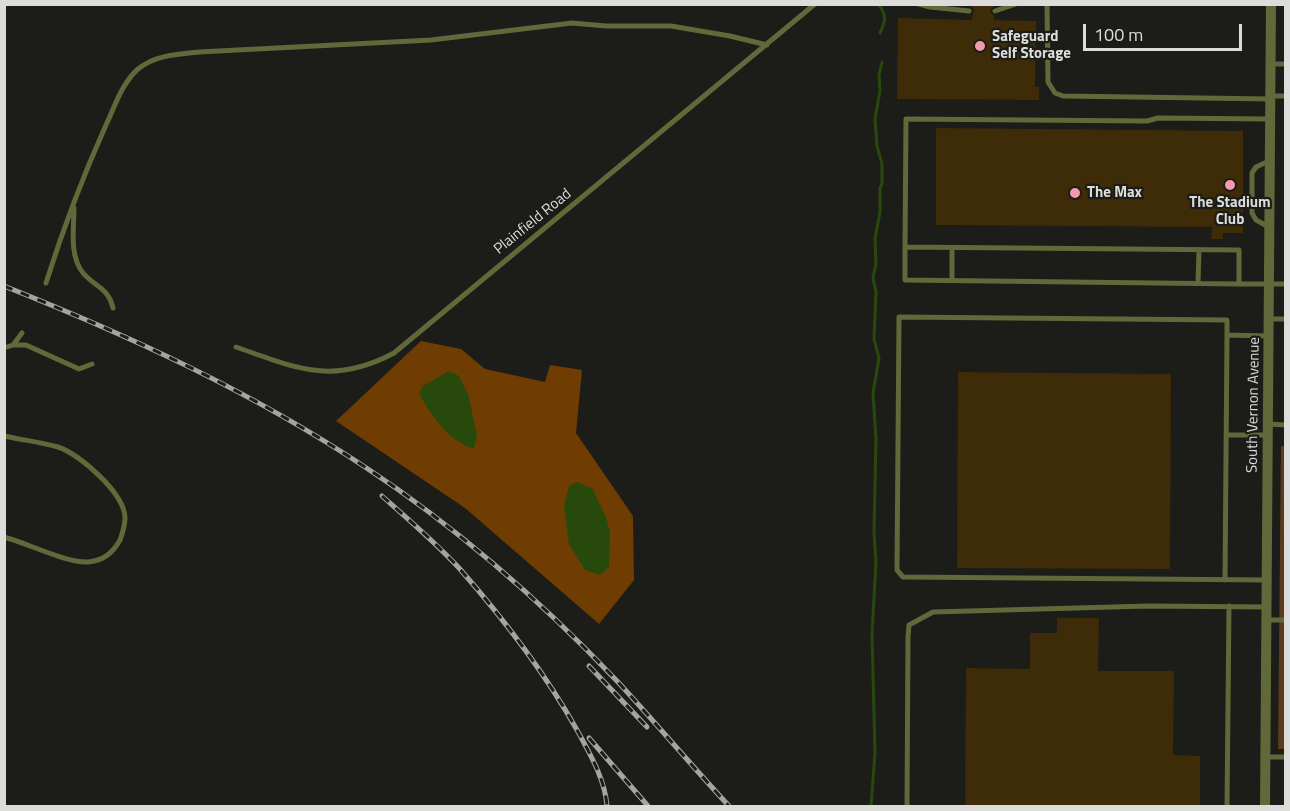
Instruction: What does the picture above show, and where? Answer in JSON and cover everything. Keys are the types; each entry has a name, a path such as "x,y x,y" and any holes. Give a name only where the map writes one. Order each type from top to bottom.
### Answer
{"street":[{"name":"South Vernon Avenue","path":"1265,807 1271,4"}],"lane":[{"name":"Plainfield Road","path":"236,347 298,368 319,371 356,369 394,353 815,4"},
{"path":"919,4 969,10"},
{"path":"995,11 1016,4"},
{"path":"1047,4 1048,82 1055,93 1063,96 1270,98 1286,96"},
{"path":"46,283 93,155 128,81 138,69 150,61 168,55 431,40 572,23 606,26 671,26 767,45"},
{"path":"1271,64 1286,64"},
{"path":"1270,119 1158,118 1147,122 906,119 905,280 1286,284"},
{"path":"1270,228 1256,220 1252,213 1252,173 1256,167 1271,160"},
{"path":"75,203 75,252 78,264 84,274 105,290 111,299 113,308"},
{"path":"905,247 1239,250 1239,284"},
{"path":"952,248 952,281"},
{"path":"1198,283 1199,250"},
{"path":"1225,579 1227,320 899,317 897,570 903,577 1267,580"},
{"path":"1270,319 1286,319"},
{"path":"13,345 22,333"},
{"path":"1227,335 1270,336"},
{"path":"4,348 26,345 79,369 92,364"},
{"path":"1226,435 1269,430 1286,424"},
{"path":"4,436 60,448 83,462 106,483 119,499 125,517 121,538 113,552 99,560 85,562 4,537"},
{"path":"1227,807 1228,606"},
{"path":"907,807 908,637 909,626 915,620 933,612 1267,607"},
{"path":"1267,620 1286,620"},
{"path":"1266,757 1286,757"}],"shaded area":[{"path":"421,341 461,349 485,369 545,382 550,365 582,370 576,433 633,516 634,580 599,624 465,508 336,421"},
{"path":"449,371 459,376 468,394 477,435 474,449 448,434 419,394 423,386"},
{"path":"1281,446 1285,446 1286,749 1278,749"},
{"path":"577,482 592,488 606,517 610,532 609,567 600,575 585,570 569,544 564,507 569,486"}],"building":[{"path":"971,4 995,4 990,11 994,20 1036,21 1035,87 1039,87 1039,100 897,99 898,18 971,20 974,11"},
{"path":"936,128 1243,131 1243,233 1223,233 1223,239 1211,239 1212,227 936,225"},
{"path":"958,372 1171,374 1170,569 957,568"},
{"path":"1057,618 1099,618 1098,671 1174,671 1173,755 1200,756 1200,807 965,807 966,668 1030,669 1030,633 1057,633"}],"waterway":[{"path":"878,4 885,18 880,33"},
{"path":"871,806 875,753 872,633 876,563 874,532 876,439 873,393 879,358 874,339 876,292 873,278 882,184 882,164 877,146 875,119 882,62"}],"railway":[{"path":"4,286 144,345 234,390 322,440 399,490 465,540 559,623 617,681 729,806"},
{"path":"382,496 459,568 522,646 565,709 587,748 600,776 607,806"},
{"path":"589,666 647,727"},
{"path":"589,738 648,806"}],"place":[{"name":"Safeguard Self Storage","path":"980,46"},
{"name":"The Stadium Club","path":"1230,185"},
{"name":"The Max","path":"1075,193"}]}
